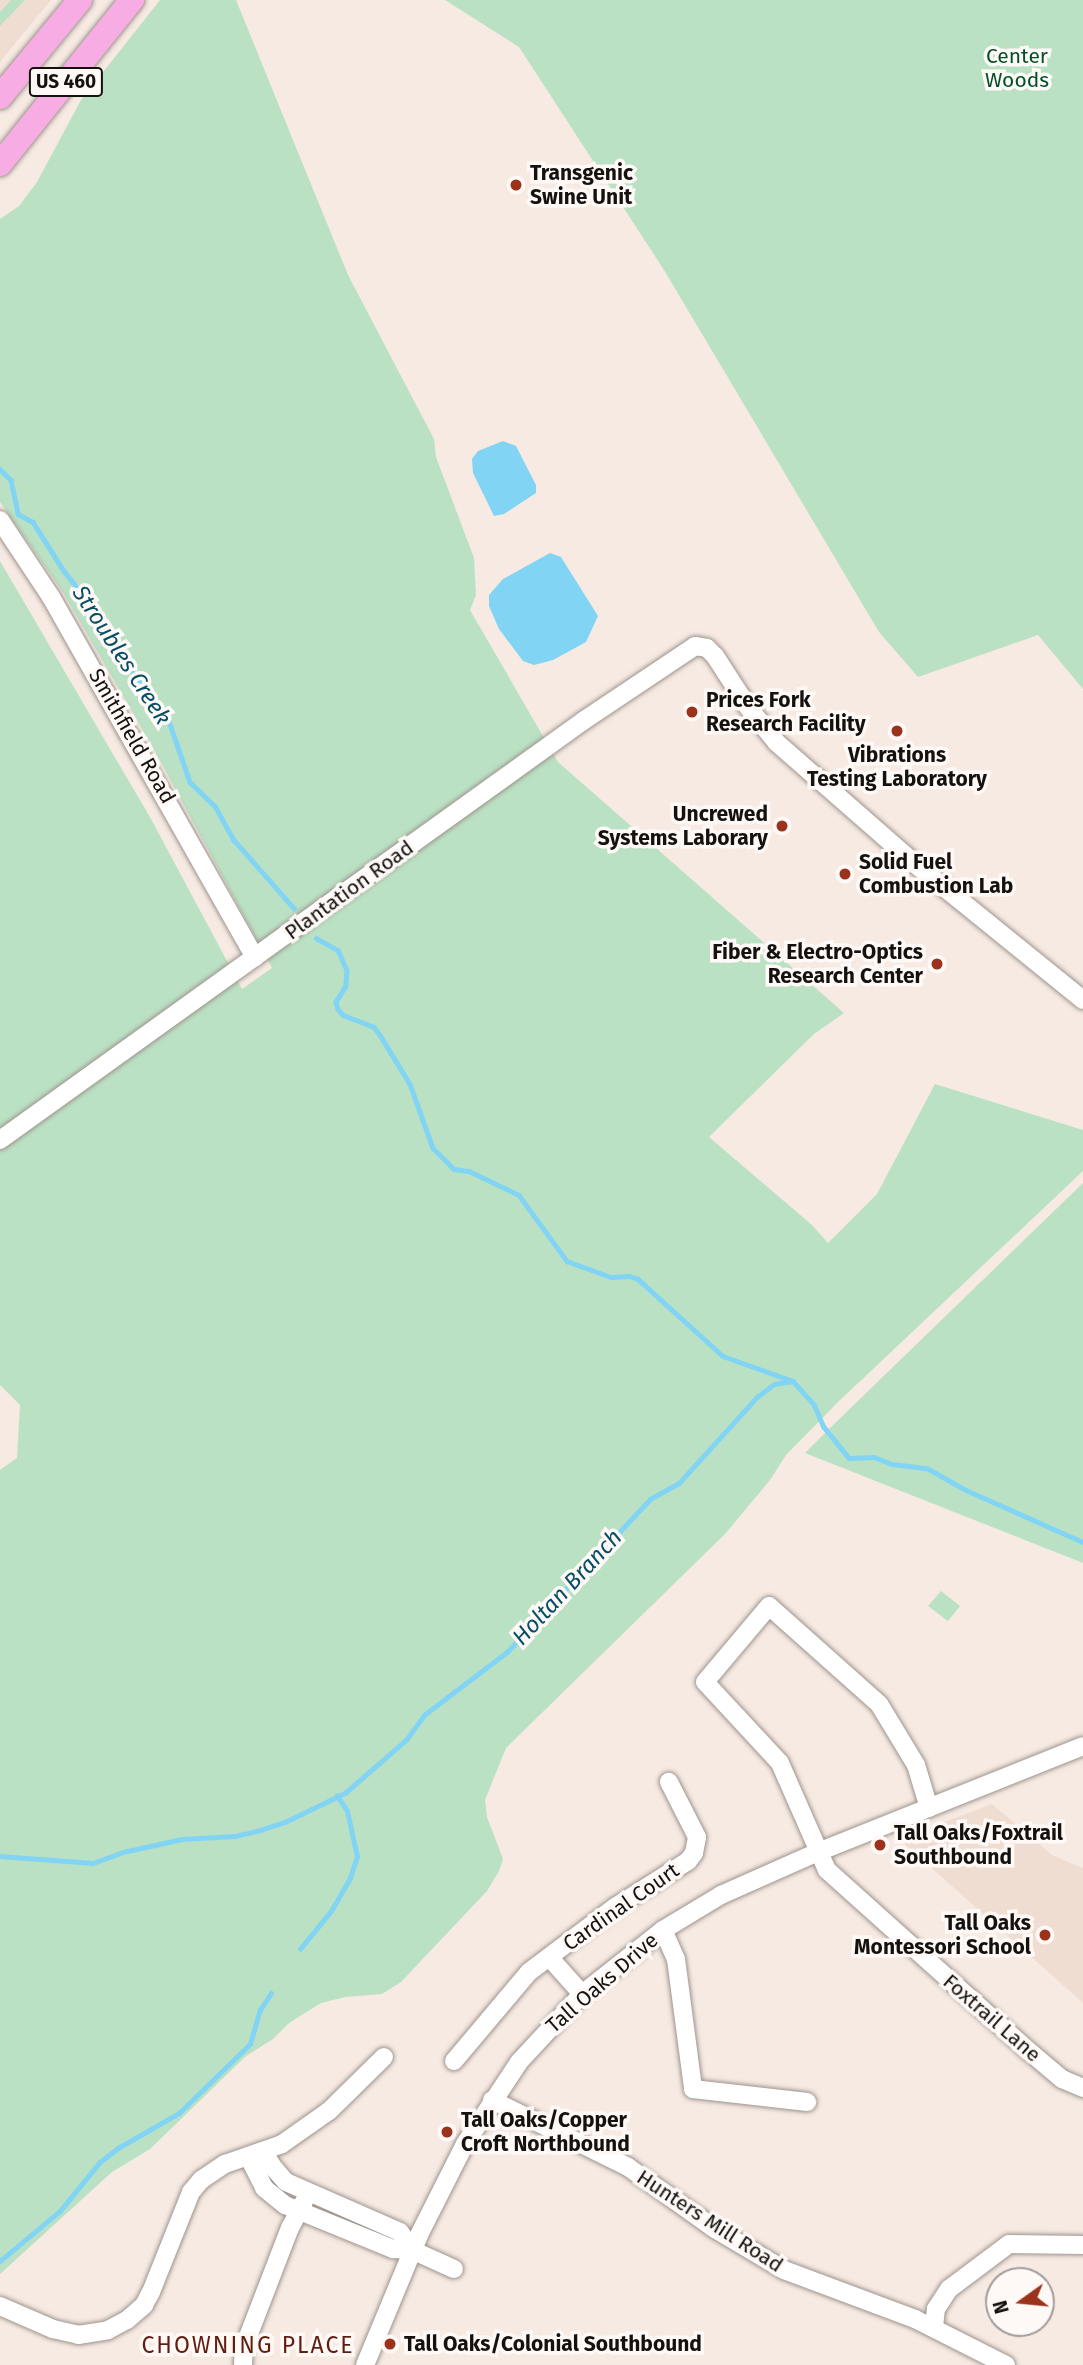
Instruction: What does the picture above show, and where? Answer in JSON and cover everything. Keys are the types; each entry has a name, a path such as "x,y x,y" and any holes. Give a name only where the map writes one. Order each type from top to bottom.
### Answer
{"highway":[{"name":"US 460","path":"0,97 80,0"},
{"name":"US 460","path":"0,164 132,0"}],"street":[{"name":"Smithfield Road","path":"0,520 71,630 255,957"},
{"name":"Plantation Road","path":"0,1140 675,656 689,648 701,646 715,656 748,706 787,752 930,876 1083,1000"},
{"name":"Foxtrail Lane","path":"929,1808 916,1765 879,1704 769,1606 705,1682 780,1763 818,1852 833,1877 1057,2075 1083,2088"},
{"name":"Tall Oaks Drive","path":"365,2365 412,2250 439,2193 492,2100 534,2043 582,1994 663,1930 722,1895 818,1852 1083,1746"},
{"name":"Cardinal Court","path":"454,2061 529,1972 615,1907 688,1861 694,1853 697,1837 669,1782"},
{"path":"663,1930 676,1959 693,2089 807,2102"},
{"name":"Cardinal Court","path":"550,1957 582,1994"},
{"path":"0,2306 60,2331 78,2335 107,2330 127,2320 144,2305 191,2192 211,2171 282,2144 329,2111 384,2057"},
{"name":"Hunters Mill Road","path":"492,2100 628,2167 715,2229 785,2270 934,2327 1006,2365"},
{"path":"256,2154 286,2182 400,2232 412,2250"},
{"path":"256,2154 259,2181 269,2194 393,2249 412,2250 454,2269"},
{"path":"243,2365 244,2347 309,2193"},
{"path":"934,2327 936,2309 949,2289 1009,2244 1083,2245"}],"shaded area":[{"path":"0,0 51,0 0,62"},
{"name":"Tall Oaks Montessori School","path":"992,1804 1052,1855 1083,1868 1083,2003 899,1839"}],"green space":[{"path":"11,0 25,0 0,26 0,12"},
{"path":"160,0 236,0 348,275 434,439 436,457 474,558 476,595 470,610 558,762 844,1013 814,1034 709,1137 812,1225 828,1243 877,1194 935,1084 1083,1130 1083,1171 838,1402 786,1455 770,1480 725,1534 506,1748 485,1800 487,1817 503,1859 499,1871 487,1891 401,1982 382,1994 345,1997 321,2003 289,2023 273,2039 246,2056 150,2149 112,2172 0,2274 0,1470 17,1458 20,1405 0,1385 0,561 151,819 242,989 272,968 152,746 64,594 0,502 0,219 19,206 37,182 81,100"},
{"name":"Center Woods","path":"445,0 1083,0 1083,689 1038,635 918,677 879,632 664,270 519,47"},
{"path":"1083,1183 1083,1563 805,1453 832,1426"},
{"path":"941,1591 960,1606 948,1621 928,1606"}],"water":[{"path":"503,441 516,446 536,485 536,493 504,514 494,516 473,473 472,459 478,451"},
{"path":"550,553 561,557 598,616 586,642 553,660 534,665 523,661 499,629 489,606 489,595 503,579"}],"waterway":[{"name":"Stroubles Creek","path":"0,469 11,480 18,514 33,522 64,571 97,613 142,687 169,721 190,782 215,806 234,840 294,908"},
{"name":"Stroubles Creek","path":"316,938 338,950 347,970 346,986 336,1002 338,1009 343,1015 374,1027 380,1035 410,1084 433,1148 454,1169 469,1171 519,1195 567,1261 611,1277 629,1276 638,1279 723,1356 793,1381 814,1404 824,1427 849,1458 874,1457 892,1464 927,1468 966,1490 1083,1542"},
{"name":"Holtan Branch","path":"0,1856 93,1863 123,1852 182,1839 235,1836 260,1830 285,1822 345,1793 406,1740 424,1715 507,1652 650,1499 679,1483 757,1397 774,1384 793,1381"},
{"path":"300,1949 331,1911 350,1878 357,1857 347,1811 337,1796"},
{"path":"0,2261 60,2211 100,2162 118,2148 179,2113 250,2044 260,2010 271,1993"}],"place":[{"name":"Transgenic Swine Unit","path":"516,185"},
{"name":"Prices Fork Research Facility","path":"692,712"},
{"name":"Vibrations Testing Laboratory","path":"897,731"},
{"name":"Uncrewed Systems Laborary","path":"782,826"},
{"name":"Solid Fuel Combustion Lab","path":"845,874"},
{"name":"Fiber & Electro-Optics Research Center","path":"937,964"},
{"name":"Tall Oaks/Foxtrail Southbound","path":"880,1845"},
{"name":"Tall Oaks Montessori School","path":"1045,1935"},
{"name":"Tall Oaks/Copper Croft Northbound","path":"447,2132"},
{"name":"Tall Oaks/Colonial Southbound","path":"390,2344"}],"district":[{"name":"CHOWNING PLACE","path":"248,2345"}]}
